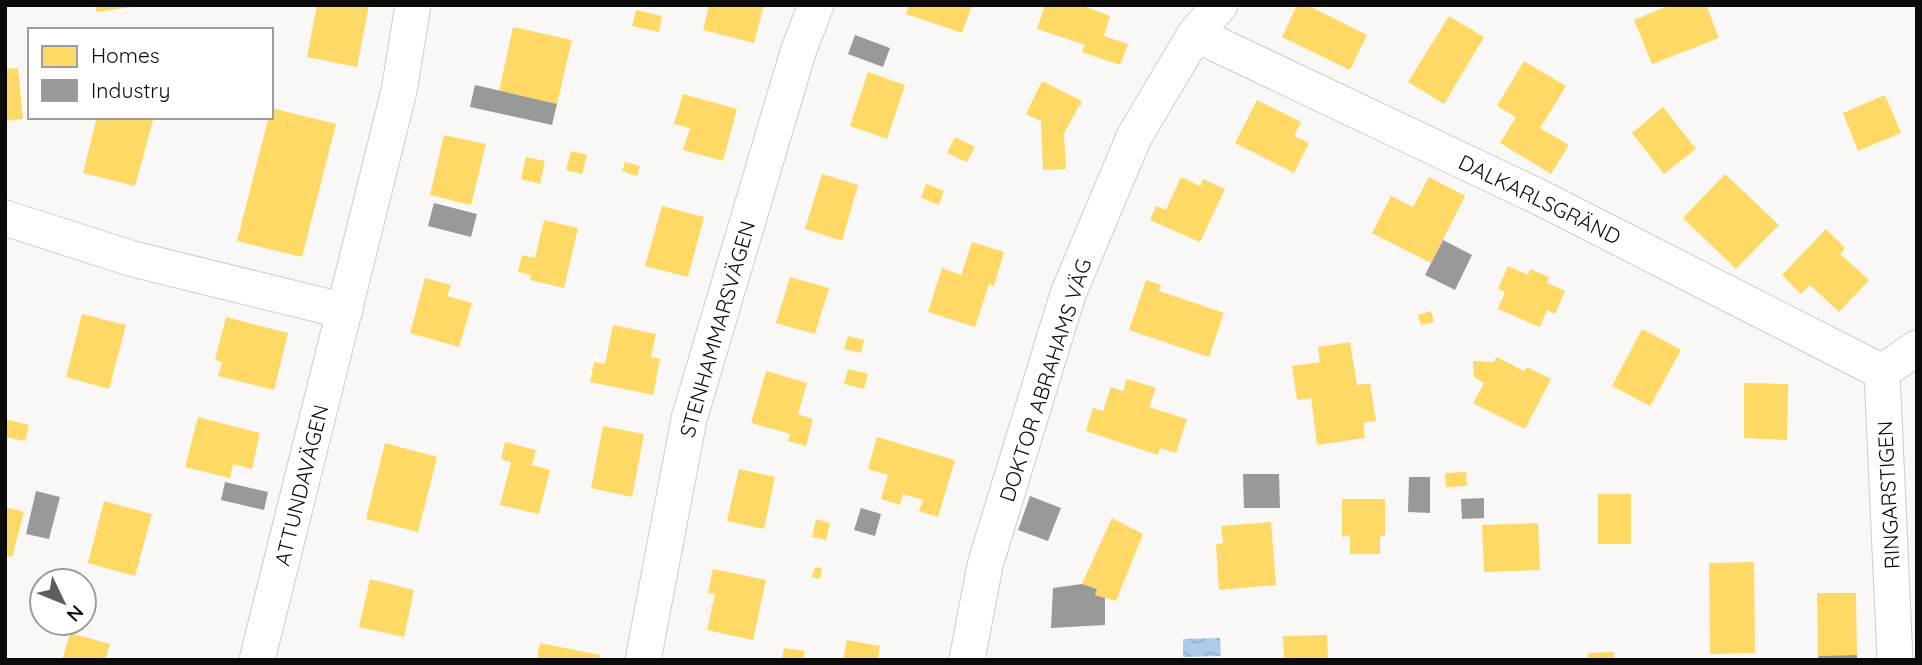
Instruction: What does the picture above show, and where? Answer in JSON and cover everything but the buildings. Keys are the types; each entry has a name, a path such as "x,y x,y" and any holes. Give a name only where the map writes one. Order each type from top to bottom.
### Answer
{"street":[{"name":"ATTUNDAVÄGEN","path":"257,660 399,91 412,5"},
{"name":"STENHAMMARSVÄGEN","path":"643,660 690,419 798,52 816,5"},
{"name":"DOKTOR ABRAHAMS VÄG","path":"967,660 985,565 1068,294 1134,137 1195,34 1220,5"},
{"name":"DALKARLSGRÄND","path":"1195,34 1541,198 1882,372"},
{"path":"5,218 133,259 345,311"},
{"path":"1882,372 1917,348"},
{"name":"RINGARSTIGEN","path":"1882,372 1895,660"}],"water":[{"path":"1220,638 1221,656 1183,657 1183,639"}]}
